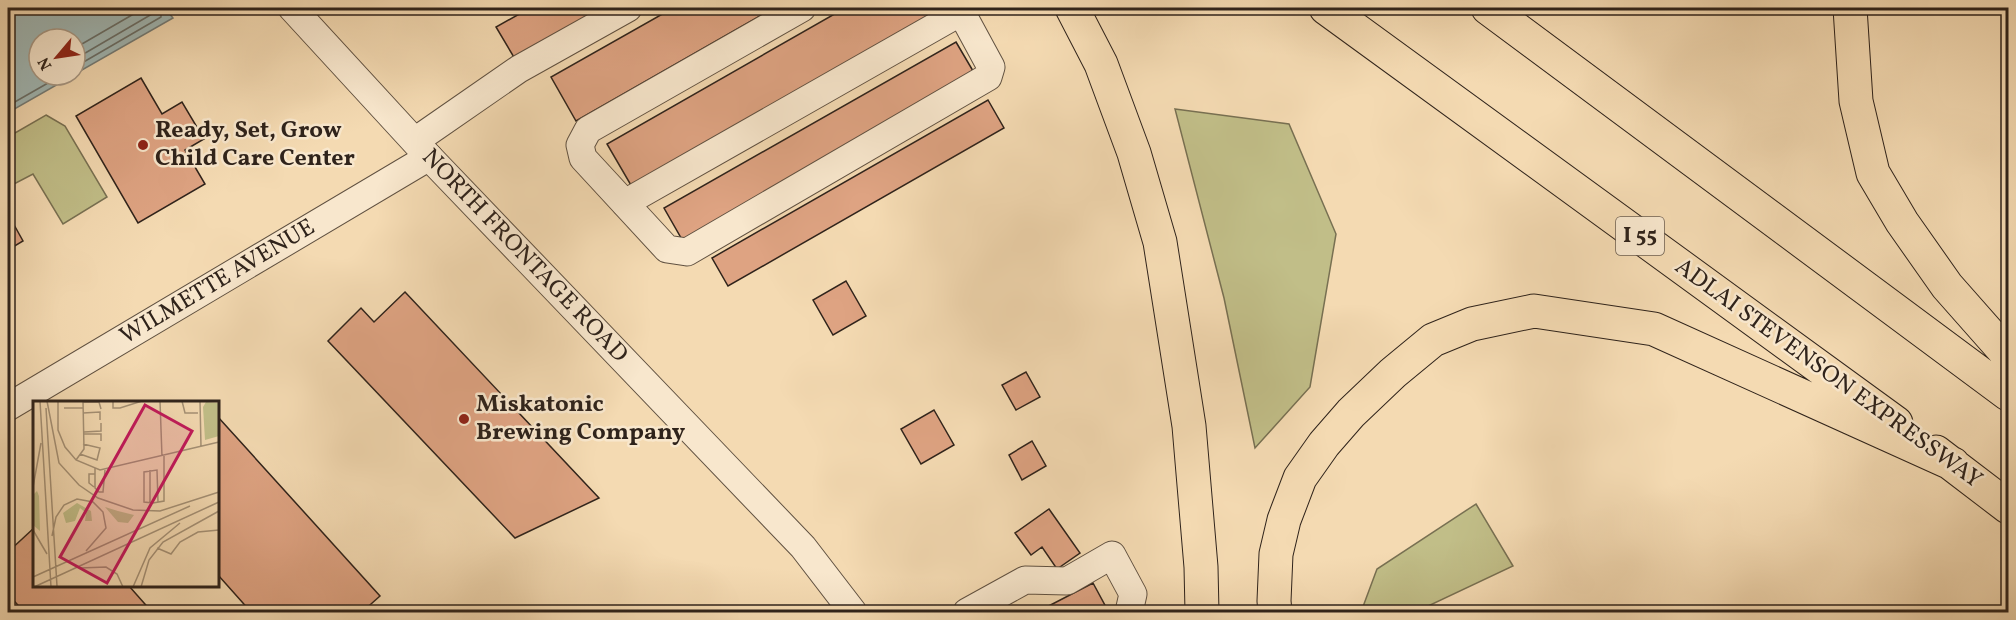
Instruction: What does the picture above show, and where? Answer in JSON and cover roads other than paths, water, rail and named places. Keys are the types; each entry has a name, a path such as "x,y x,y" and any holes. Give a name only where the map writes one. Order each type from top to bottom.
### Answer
{"highway":[{"path":"1072,8 1101,64 1134,153 1160,243 1189,426 1201,567 1202,612"},
{"name":"ADLAI STEVENSON EXPRESSWAY","path":"1326,8 2008,507"},
{"path":"1488,8 2008,394"},
{"path":"1850,8 1856,101 1873,173 1902,222 1947,286 2008,355"},
{"path":"1275,612 1276,554 1284,520 1300,478 1324,444 1351,413 1393,373 1433,340 1472,324 1533,311 1654,329 1953,465"}],"street":[{"name":"NORTH FRONTAGE ROAD","path":"292,8 422,149 803,547 853,612"},
{"name":"WILMETTE AVENUE","path":"8,407 422,149 519,69 628,8"},
{"path":"625,203 960,10 991,67 988,77 687,252 667,249 583,158 580,145 588,130 801,8"},
{"path":"967,612 1025,580 1067,581 1112,555 1133,594 1129,612"}],"water":[{"path":"8,8 165,8 173,18 87,67 87,27 27,27 27,87 53,87 11,111 8,105"}],"place":[{"name":"Ready, Set, Grow Child Care Center","path":"143,145"},
{"name":"Miskatonic Brewing Company","path":"464,419"}]}
